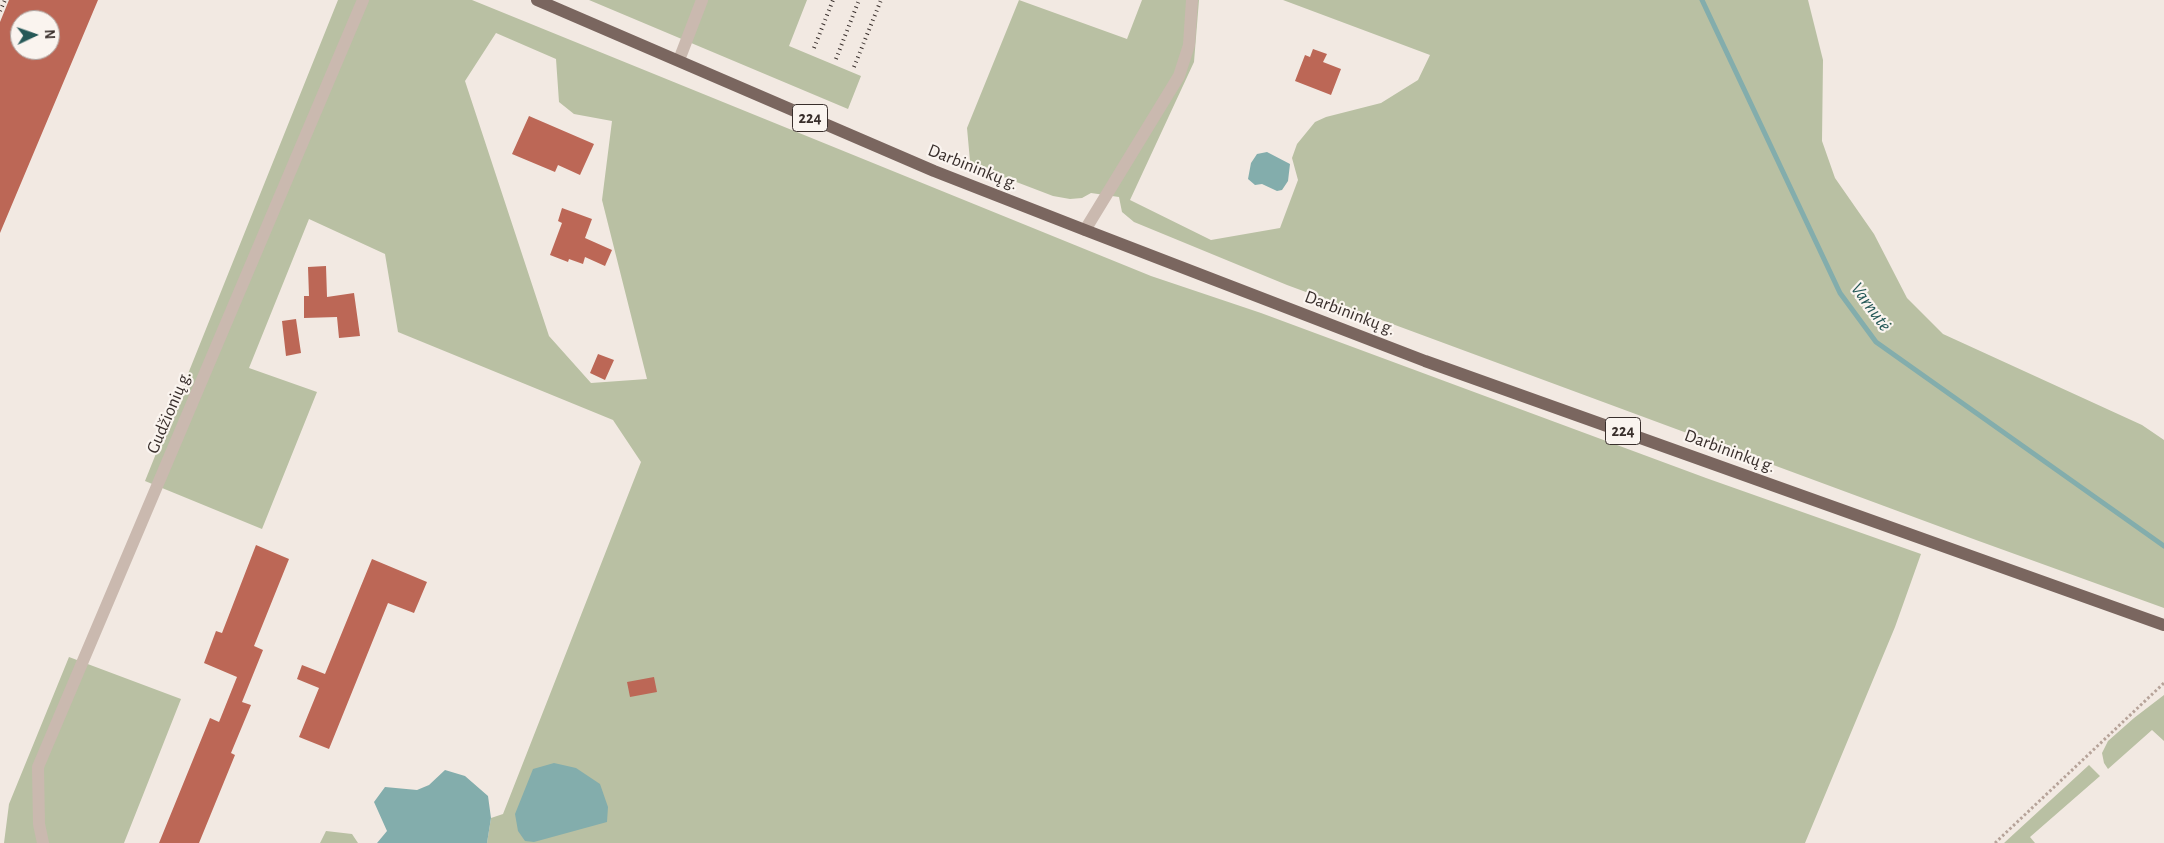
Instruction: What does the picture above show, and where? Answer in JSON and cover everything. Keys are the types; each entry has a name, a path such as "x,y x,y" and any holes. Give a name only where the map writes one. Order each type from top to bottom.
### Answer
{"main road":[{"name":"Darbininkų g.","path":"537,0 934,171 1425,361 2164,625"}],"street":[{"name":"Gudžionių g.","path":"43,843 40,824 38,767 363,0"},
{"path":"679,60 702,0"},
{"path":"1085,230 1179,76 1189,45 1192,0"}],"path":[{"path":"1995,843 2164,682"}],"green space":[{"path":"338,0 472,0 1151,276 1261,313 1706,478 1921,554 1895,627 1805,843 487,843 491,818 503,814 641,462 613,420 398,332 385,254 309,219 249,368 317,392 262,529 145,481","holes":["496,33 556,59 559,102 574,114 612,121 602,200 647,379 591,383 549,336 465,81"]},
{"path":"589,0 807,0 789,46 861,76 848,109"},
{"path":"1019,0 1127,39 1142,0 1199,0 1194,62 1130,200 1211,240 1280,228 1298,180 1292,158 1297,144 1315,122 1326,117 1381,103 1418,80 1430,55 1283,0 1808,0 1823,60 1822,141 1835,178 1874,234 1907,298 1943,334 2142,425 2164,440 2164,608 1287,285 1134,222 1122,212 1119,197 1091,193 1082,198 1070,199 1053,196 985,170 970,161 967,128"},
{"path":"69,657 181,699 124,843 4,843 9,804"},
{"path":"2164,695 2164,741 2152,730 2108,769 2104,763 2102,753 2108,741"},
{"path":"2089,765 2100,776 2030,837 2035,843 2004,843"},
{"path":"326,831 352,834 358,843 320,843"}],"water":[{"path":"1267,152 1290,164 1288,181 1282,190 1277,191 1262,184 1255,185 1248,179 1251,163 1257,154"},
{"path":"554,763 576,768 600,784 608,807 607,822 534,842 525,841 518,831 515,814 533,769"},
{"path":"445,770 465,776 488,796 491,818 487,843 377,843 387,831 374,802 385,787 417,790 429,785"}],"building":[{"path":"9,0 98,0 0,233 0,22"},
{"path":"1313,49 1327,54 1323,62 1341,69 1331,95 1295,81 1305,55 1310,57"},
{"path":"529,116 594,144 580,175 558,165 555,172 512,154"},
{"path":"562,208 592,219 585,238 612,250 605,266 585,257 583,264 569,259 568,262 550,255 562,223 558,221"},
{"path":"326,266 327,297 354,293 360,336 339,338 337,317 304,318 304,296 309,296 308,267"},
{"path":"296,319 301,353 286,356 282,321"},
{"path":"598,354 614,360 605,380 590,373"},
{"path":"256,545 289,559 254,646 263,650 242,702 251,705 231,753 235,755 199,843 159,843 210,718 219,722 237,677 204,663 216,631 222,633"},
{"path":"372,559 427,582 414,613 388,603 329,749 299,737 319,688 297,679 302,665 325,674"},
{"path":"654,677 657,692 630,697 627,682"}],"waterway":[{"name":"Varnutė","path":"1702,0 1840,293 1876,342 2164,546"}],"railway":[{"path":"0,11 5,0"},
{"path":"814,48 833,0"},
{"path":"836,59 859,0"},
{"path":"854,67 881,0"}]}
